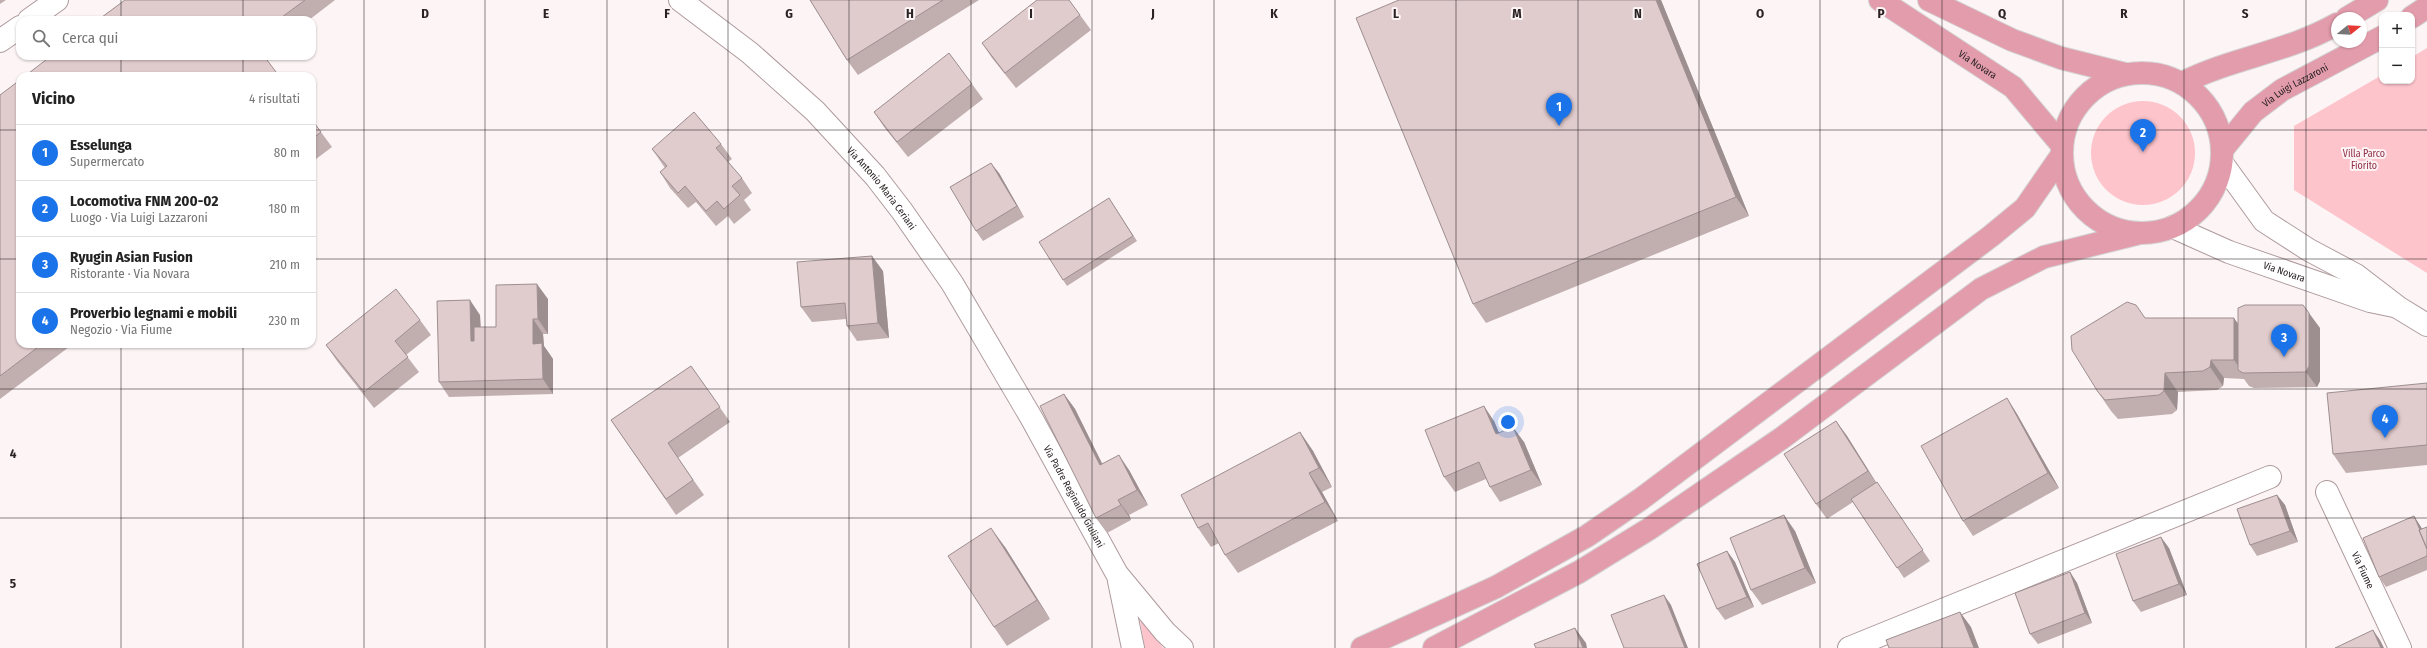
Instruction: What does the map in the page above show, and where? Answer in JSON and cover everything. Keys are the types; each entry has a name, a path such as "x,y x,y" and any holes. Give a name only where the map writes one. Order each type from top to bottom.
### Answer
{"main road":[{"name":"Via Novara","path":"1880,0 2014,87 2061,150"},
{"path":"1929,0 2012,40 2061,58 2124,74"},
{"path":"2357,12 2377,0"},
{"path":"2415,15 2427,7"},
{"path":"2182,83 2203,72 2290,46 2331,27"},
{"name":"Via Luigi Lazzaroni","path":"2222,157 2253,112 2282,90 2379,40"},
{"path":"1362,648 1496,587 1587,536 1641,500 1991,236 2024,208 2061,150 2068,120 2082,99 2101,83 2124,74 2144,72 2164,75 2182,83 2203,100 2217,124 2222,157 2213,190 2197,212 2173,227 2136,234 2044,257 1981,289 1782,438 1649,529 1572,576 1434,648"},
{"path":"2061,150 2068,185 2084,209 2108,226 2136,234"}],"street":[{"path":"35,16 57,0"},
{"name":"Via Antonio Maria Ceriani","path":"680,0 750,53 783,81 825,122 875,176 906,216 952,283 1032,419"},
{"path":"0,41 16,30"},
{"name":"Via Novara","path":"2222,157 2264,221 2309,250 2373,286 2399,308 2427,325"},
{"name":"Via Novara","path":"2173,227 2229,252 2370,301 2399,308"},
{"name":"Via Padre Reginaldo Giuliani","path":"1032,419 1117,574 1165,632 1182,648"},
{"path":"1849,648 2270,477"},
{"name":"Via Fiume","path":"2327,492 2400,648"},
{"name":"Via Padre Reginaldo Giuliani","path":"1117,574 1125,601 1133,648"}],"green space":[{"name":"Villa Parco Fiorito","path":"2427,48 2427,273 2294,190 2294,126 2379,77 2379,84 2415,84 2415,55"},
{"path":"2143,101 2163,105 2180,116 2191,133 2195,153 2191,173 2180,190 2163,201 2143,205 2123,201 2106,190 2095,173 2091,153 2095,133 2106,116 2123,105"},
{"path":"1142,618 1163,648 1145,648 1140,620"}],"building":[{"path":"125,0 305,0 283,16 103,16"},
{"path":"810,0 943,0 847,60"},
{"path":"1037,0 1069,0 1080,15 1005,73 982,43"},
{"path":"1399,0 1656,0 1736,197 1473,304 1356,18"},
{"path":"949,53 972,84 897,142 874,112"},
{"path":"46,60 267,60 276,72 30,72"},
{"path":"16,83 16,348 37,348 0,376 0,95"},
{"path":"694,112 721,144 716,148 742,178 732,186 740,195 724,209 717,201 706,211 685,186 678,193 660,172 667,166 652,149"},
{"path":"316,125 321,132 316,136"},
{"path":"991,163 1017,206 976,231 950,187"},
{"path":"1109,198 1133,236 1063,280 1039,242"},
{"path":"872,256 878,323 847,326 845,303 801,307 797,262"},
{"path":"537,284 538,319 533,319 533,344 542,343 543,379 439,382 437,301 470,300 471,341 474,341 474,327 496,327 496,285"},
{"path":"396,289 420,320 395,341 408,357 364,392 326,345"},
{"path":"2127,302 2136,305 2145,318 2234,318 2234,360 2211,360 2210,367 2203,371 2165,373 2164,391 2159,395 2105,400 2098,392 2072,350 2071,336"},
{"path":"2245,305 2303,305 2309,313 2309,366 2306,372 2243,373 2238,370 2238,308"},
{"path":"691,366 720,407 668,443 693,480 666,499 611,420"},
{"path":"2427,383 2427,445 2333,454 2327,393"},
{"path":"1064,394 1100,465 1119,455 1137,490 1118,500 1121,505 1096,518 1040,406"},
{"path":"2007,398 2048,473 1963,521 1921,446"},
{"path":"1484,406 1496,434 1513,427 1531,470 1490,487 1479,462 1444,477 1425,430"},
{"path":"1836,421 1868,471 1816,504 1784,454"},
{"path":"1300,432 1319,468 1309,473 1325,502 1225,555 1208,523 1198,528 1181,495"},
{"path":"1877,482 1923,550 1897,568 1851,499"},
{"path":"2277,495 2290,531 2250,545 2237,509"},
{"path":"1784,515 1805,568 1751,590 1730,538"},
{"path":"2414,516 2427,549 2427,556 2379,577 2363,538"},
{"path":"2427,527 2427,549 2419,530"},
{"path":"991,528 1037,600 994,627 948,556"},
{"path":"2161,537 2179,584 2133,601 2116,554"},
{"path":"1727,551 1747,597 1717,609 1697,564"},
{"path":"2070,572 2085,613 2030,634 2015,593"},
{"path":"1664,595 1685,648 1624,648 1611,615"},
{"path":"1960,612 1974,648 1889,648 1886,640"},
{"path":"1575,628 1583,648 1536,648 1534,644"},
{"path":"2373,630 2381,648 2335,648"}],"place":[{"name":"Esselunga","path":"1559,126"},
{"name":"Locomotiva FNM 200-02","path":"2143,152"},
{"name":"Ryugin Asian Fusion","path":"2284,357"},
{"name":"Proverbio legnami e mobili","path":"2385,438"}]}
